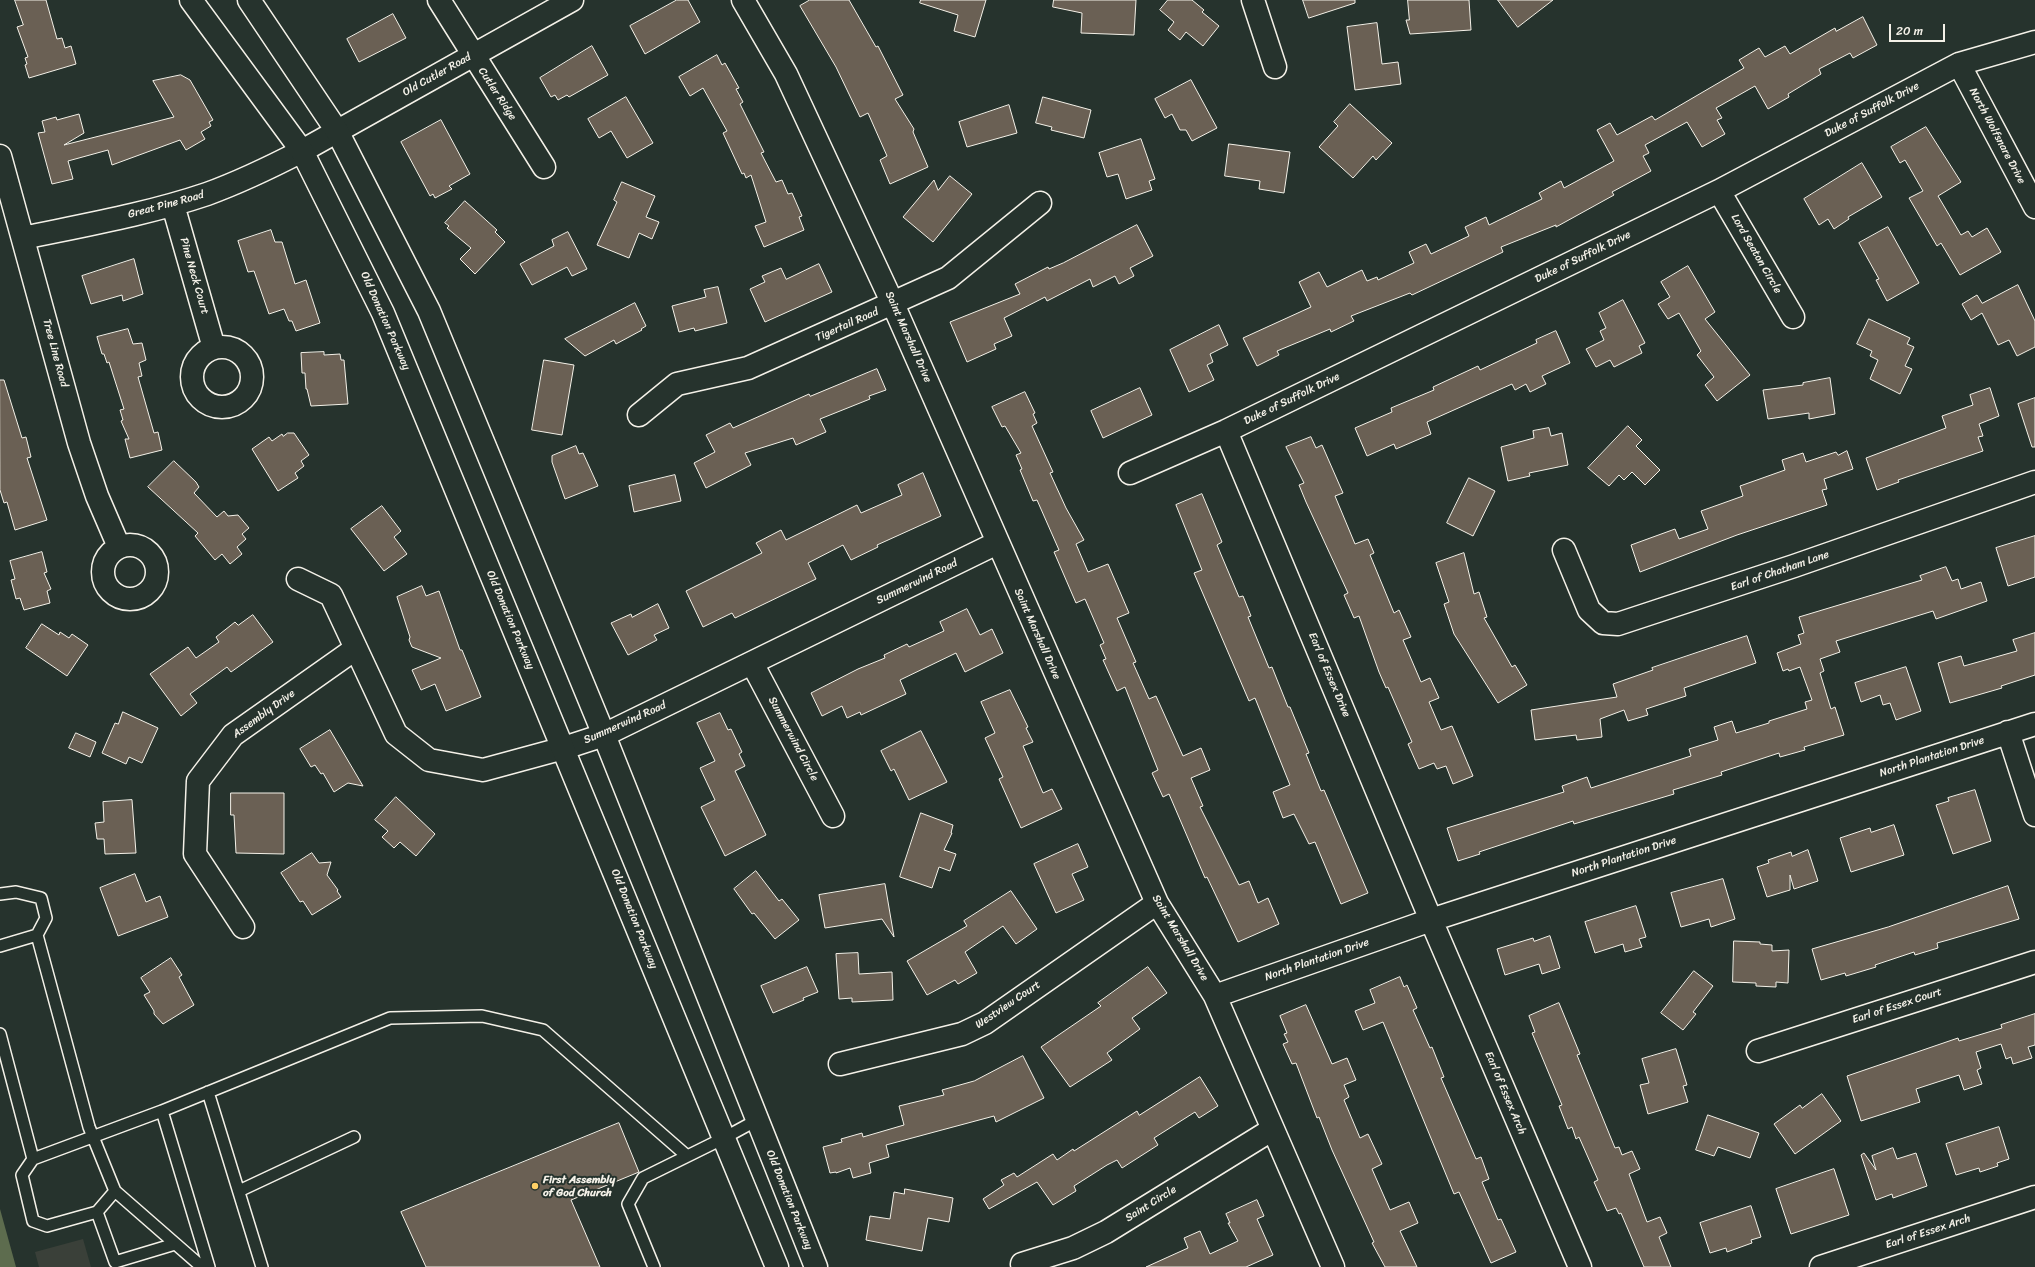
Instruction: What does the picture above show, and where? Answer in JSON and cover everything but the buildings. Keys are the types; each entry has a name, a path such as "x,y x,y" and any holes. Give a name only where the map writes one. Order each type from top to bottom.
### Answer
{"street":[{"name":"Old Donation Parkway","path":"192,0 302,151 383,313 564,748 777,1267"},
{"name":"Old Donation Parkway","path":"249,0 337,131 429,311 604,735 816,1267"},
{"name":"Cutler Ridge","path":"439,0 472,56 544,168"},
{"name":"Old Cutler Road","path":"302,151 572,0"},
{"name":"Saint Marshall Drive","path":"743,0 786,74 893,304 1157,903 1215,996 1333,1267"},
{"path":"1253,0 1275,67"},
{"name":"Duke of Suffolk Drive","path":"1130,473 1226,431 1719,191 1959,64 2035,42"},
{"name":"North Wolfsnare Drive","path":"1959,64 2035,206"},
{"name":"Great Pine Road","path":"23,238 173,205 208,194 256,174 302,151"},
{"name":"Tree Line Road","path":"0,156 79,443 97,496 119,547"},
{"name":"Lord Seaton Circle","path":"1719,191 1793,317"},
{"name":"Tigertail Road","path":"639,415 677,384 748,368 948,278 1040,203"},
{"name":"Pine Neck Court","path":"173,205 214,348"},
{"name":"Earl of Essex Drive","path":"1226,431 1431,920"},
{"name":"Earl of Chatham Lane","path":"1564,550 1589,610 1603,623 1618,624 1794,566 2035,482"},
{"name":"Summerwind Road","path":"298,578 331,595 396,734 429,760 483,770 564,748 604,735 997,542"},
{"name":"Assembly Drive","path":"243,927 195,854 198,781 233,735 355,649"},
{"name":"Summerwind Circle","path":"752,663 834,816"},
{"name":"North Plantation Drive","path":"1215,996 1431,920 2035,724"},
{"path":"2008,732 2035,815"},
{"name":"Westview Court","path":"840,1064 962,1034 985,1023 1157,903"},
{"name":"Earl of Essex Arch","path":"1431,920 1580,1267"},
{"name":"Earl of Essex Court","path":"1758,1051 2035,962"},
{"name":"Saint Circle","path":"1022,1264 1073,1248 1106,1232 1273,1129"},
{"name":"Earl of Essex Arch","path":"1821,1267 2035,1197"}],"lane":[{"path":"0,894 16,892 41,898 46,918 37,935 94,1137 115,1191 202,1267"},
{"path":"0,946 37,935"},
{"path":"115,1191 97,1212 47,1226 33,1221 22,1175 33,1159 162,1111 390,1018 482,1016 543,1030 687,1156"},
{"path":"0,1034 33,1159"},
{"path":"208,1092 262,1267"},
{"path":"162,1111 209,1267"},
{"path":"654,1267 628,1204 643,1178 757,1120"},
{"path":"239,1191 354,1138"},
{"path":"97,1212 115,1262 175,1244"}],"shaded area":[{"path":"83,1239 91,1267 39,1267 35,1252"}],"green space":[{"path":"0,1209 16,1267 0,1267"}],"place":[{"name":"First Assembly of God Church","path":"535,1186"}]}
